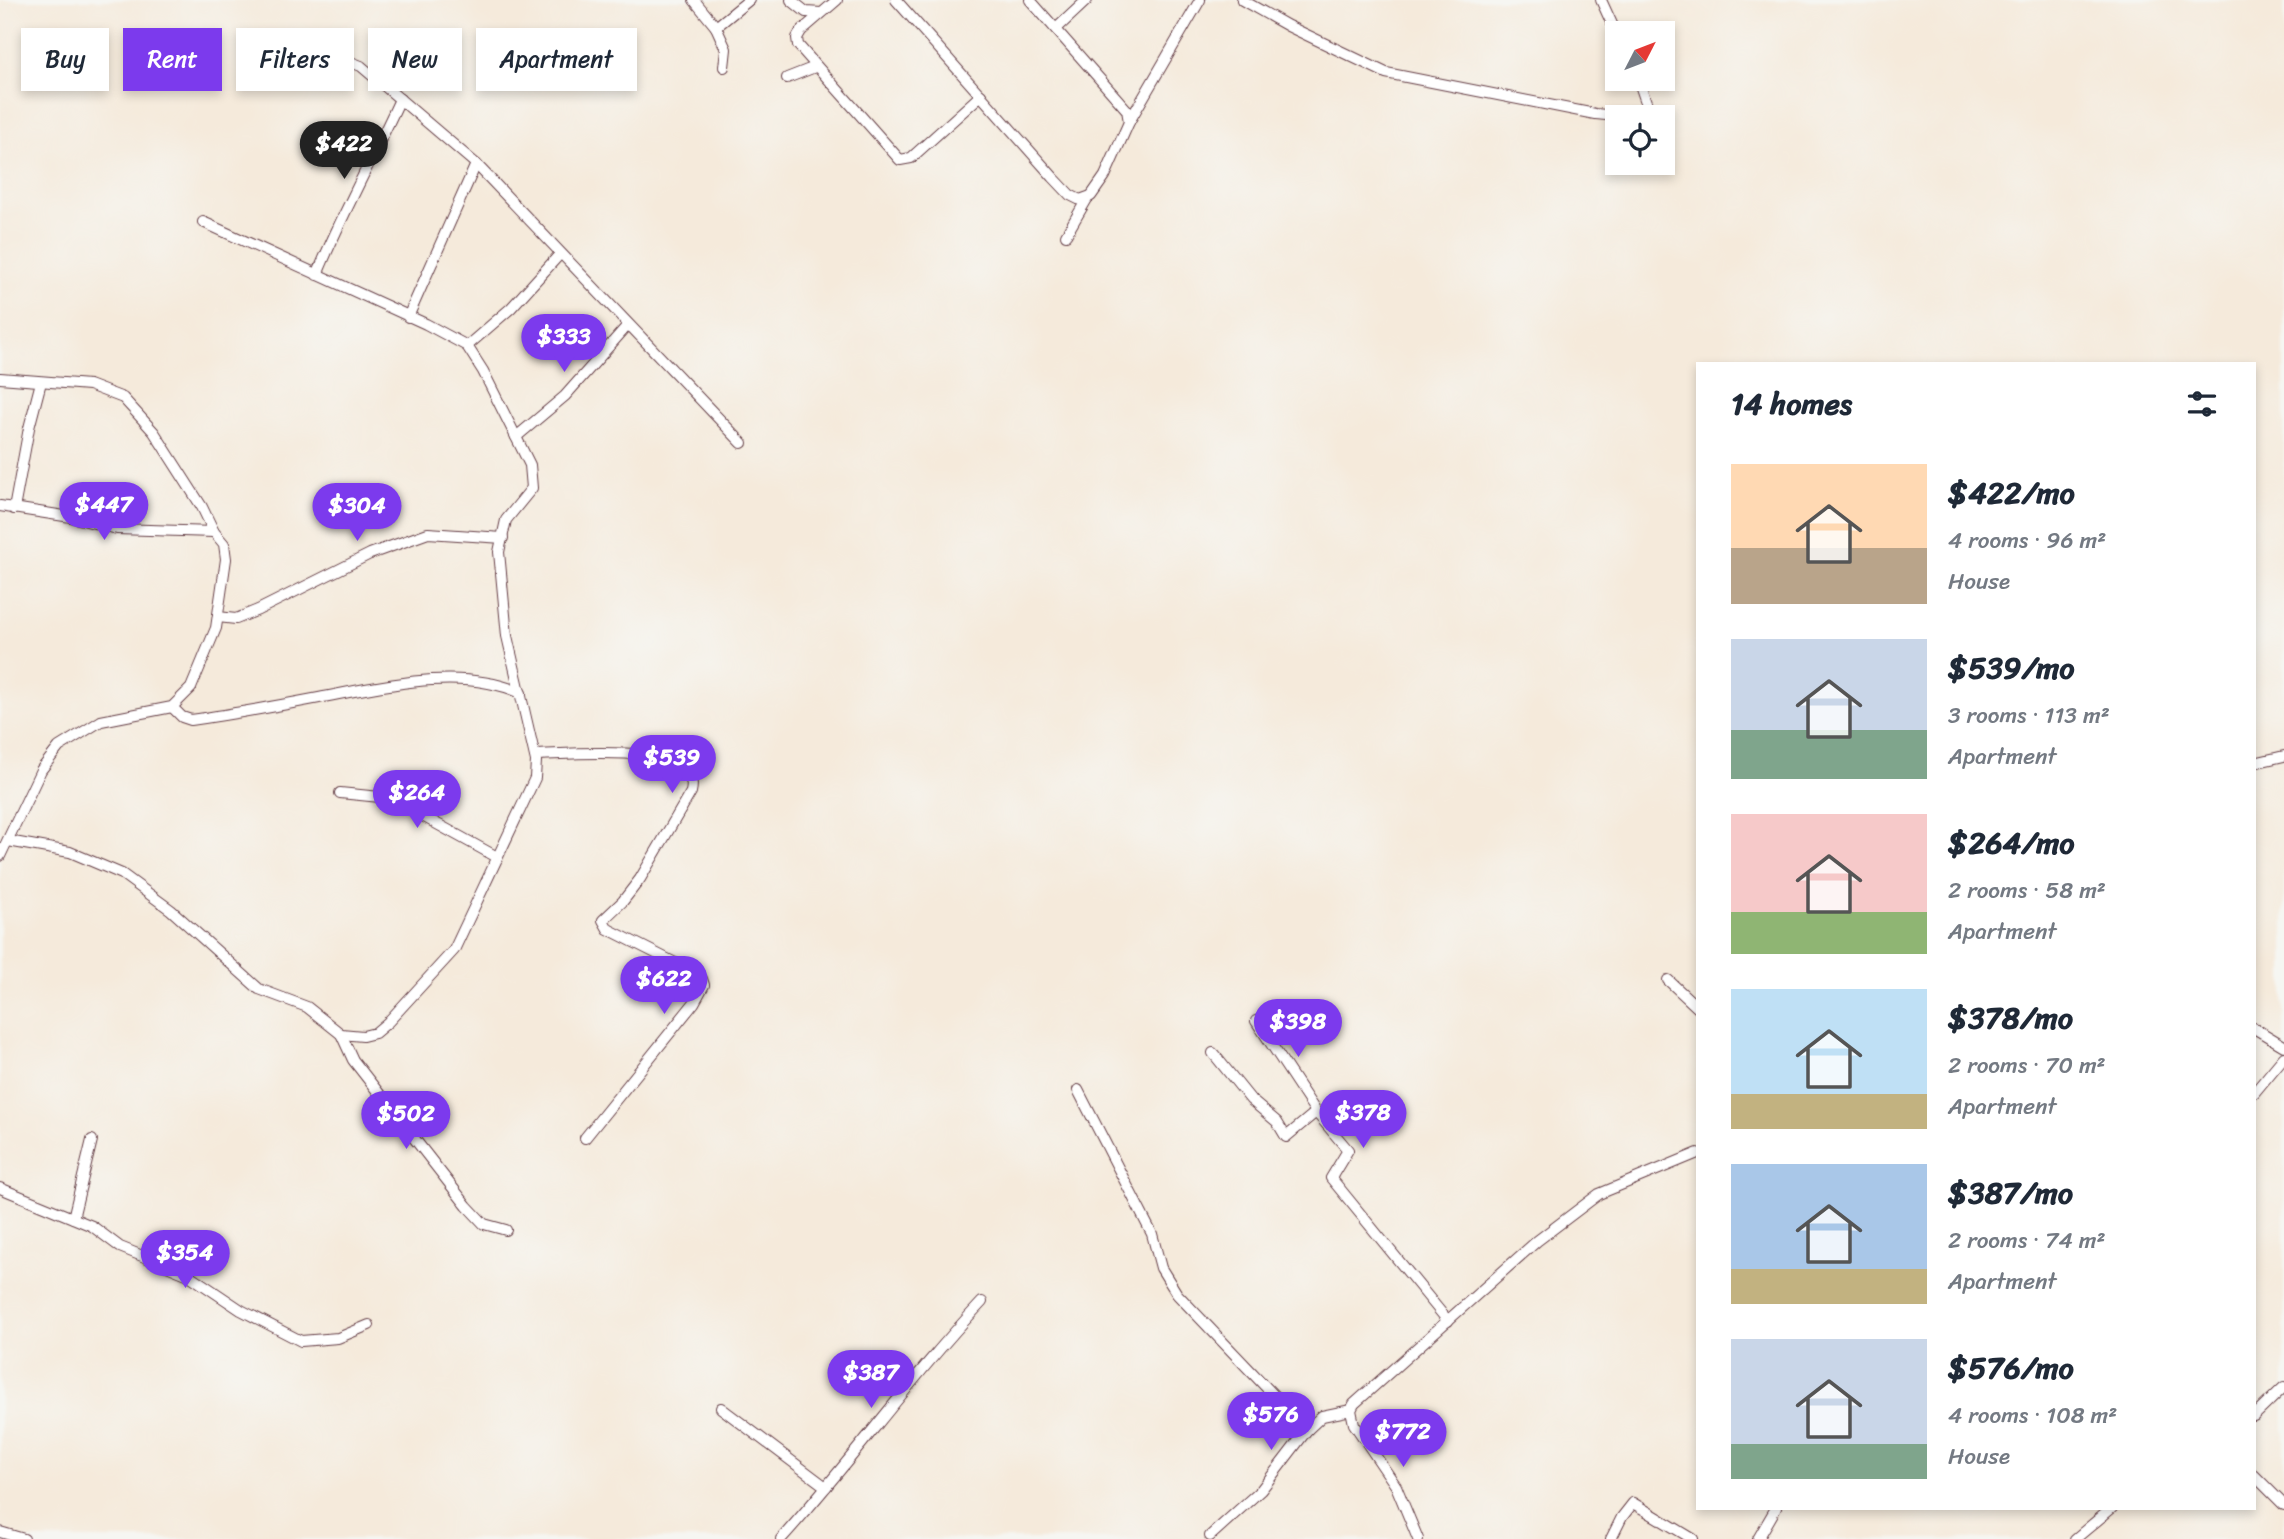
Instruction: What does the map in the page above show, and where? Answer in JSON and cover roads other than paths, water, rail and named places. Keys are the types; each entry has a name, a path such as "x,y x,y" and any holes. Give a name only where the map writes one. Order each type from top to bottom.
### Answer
{"street":[{"path":"694,0 716,27 726,49 724,67"},
{"path":"716,27 750,0"},
{"path":"791,0 806,12 821,13"},
{"path":"837,0 797,38 803,53 900,160 904,161 981,95"},
{"path":"896,0 1070,195 1087,199"},
{"path":"1030,0 1127,110 1129,122"},
{"path":"1056,29 1087,0"},
{"path":"1066,235 1118,152 1129,122 1200,0"},
{"path":"1242,0 1363,64 1386,73 1595,114 1624,115 1640,112 1647,105 1642,91"},
{"path":"1601,0 1611,21"},
{"path":"354,63 361,66 476,164 626,326 742,443"},
{"path":"787,78 815,67"},
{"path":"317,275 339,222 366,173 400,99"},
{"path":"408,317 476,164"},
{"path":"203,222 467,346 530,465 532,488 506,520 499,552 507,636 535,755 535,778 447,959 375,1032 363,1036 341,1034"},
{"path":"467,346 511,308 560,254"},
{"path":"516,437 565,396 626,326"},
{"path":"0,378 89,385 123,398 153,432 202,507 214,532 224,544 226,559 218,617 196,680 172,707 101,721 59,747 41,770 0,856"},
{"path":"14,509 29,428 41,382"},
{"path":"0,506 71,517 117,529 214,532"},
{"path":"218,617 236,619 370,554 429,533 503,538"},
{"path":"172,707 182,717 191,720 320,698 362,687 401,683 487,681 521,693"},
{"path":"535,755 635,753 677,763 689,772 694,782 691,792 640,879 603,920 608,929 698,975 704,985 694,1003 585,1138"},
{"path":"2256,764 2284,757"},
{"path":"340,793 390,798 497,857"},
{"path":"8,841 70,852 122,874 171,910 260,989 307,1007 341,1034 353,1060 467,1206 484,1224 506,1230"},
{"path":"1668,980 1696,1006"},
{"path":"1256,1021 1316,1112 1348,1150 1331,1178 1448,1321"},
{"path":"2256,1029 2284,1046"},
{"path":"1213,1052 1251,1100 1277,1122 1286,1137 1316,1112"},
{"path":"2256,1091 2284,1057"},
{"path":"1078,1090 1152,1234 1161,1268 1177,1294 1307,1430"},
{"path":"73,1218 92,1140"},
{"path":"1210,1536 1261,1490 1307,1430 1328,1413 1351,1410 1364,1392 1537,1241 1599,1194 1696,1154"},
{"path":"0,1188 92,1226 120,1247 189,1275 241,1310 302,1341 338,1338 369,1325"},
{"path":"781,1539 809,1511 930,1357 982,1301"},
{"path":"2256,1414 2284,1387"},
{"path":"722,1408 826,1487"},
{"path":"1351,1410 1354,1424 1396,1486 1419,1539"},
{"path":"2256,1477 2284,1504"},
{"path":"1611,1539 1628,1506 1633,1503 1693,1539"},
{"path":"1758,1539 1775,1510"},
{"path":"2075,1539 2110,1510"},
{"path":"0,1532 24,1539"}]}
